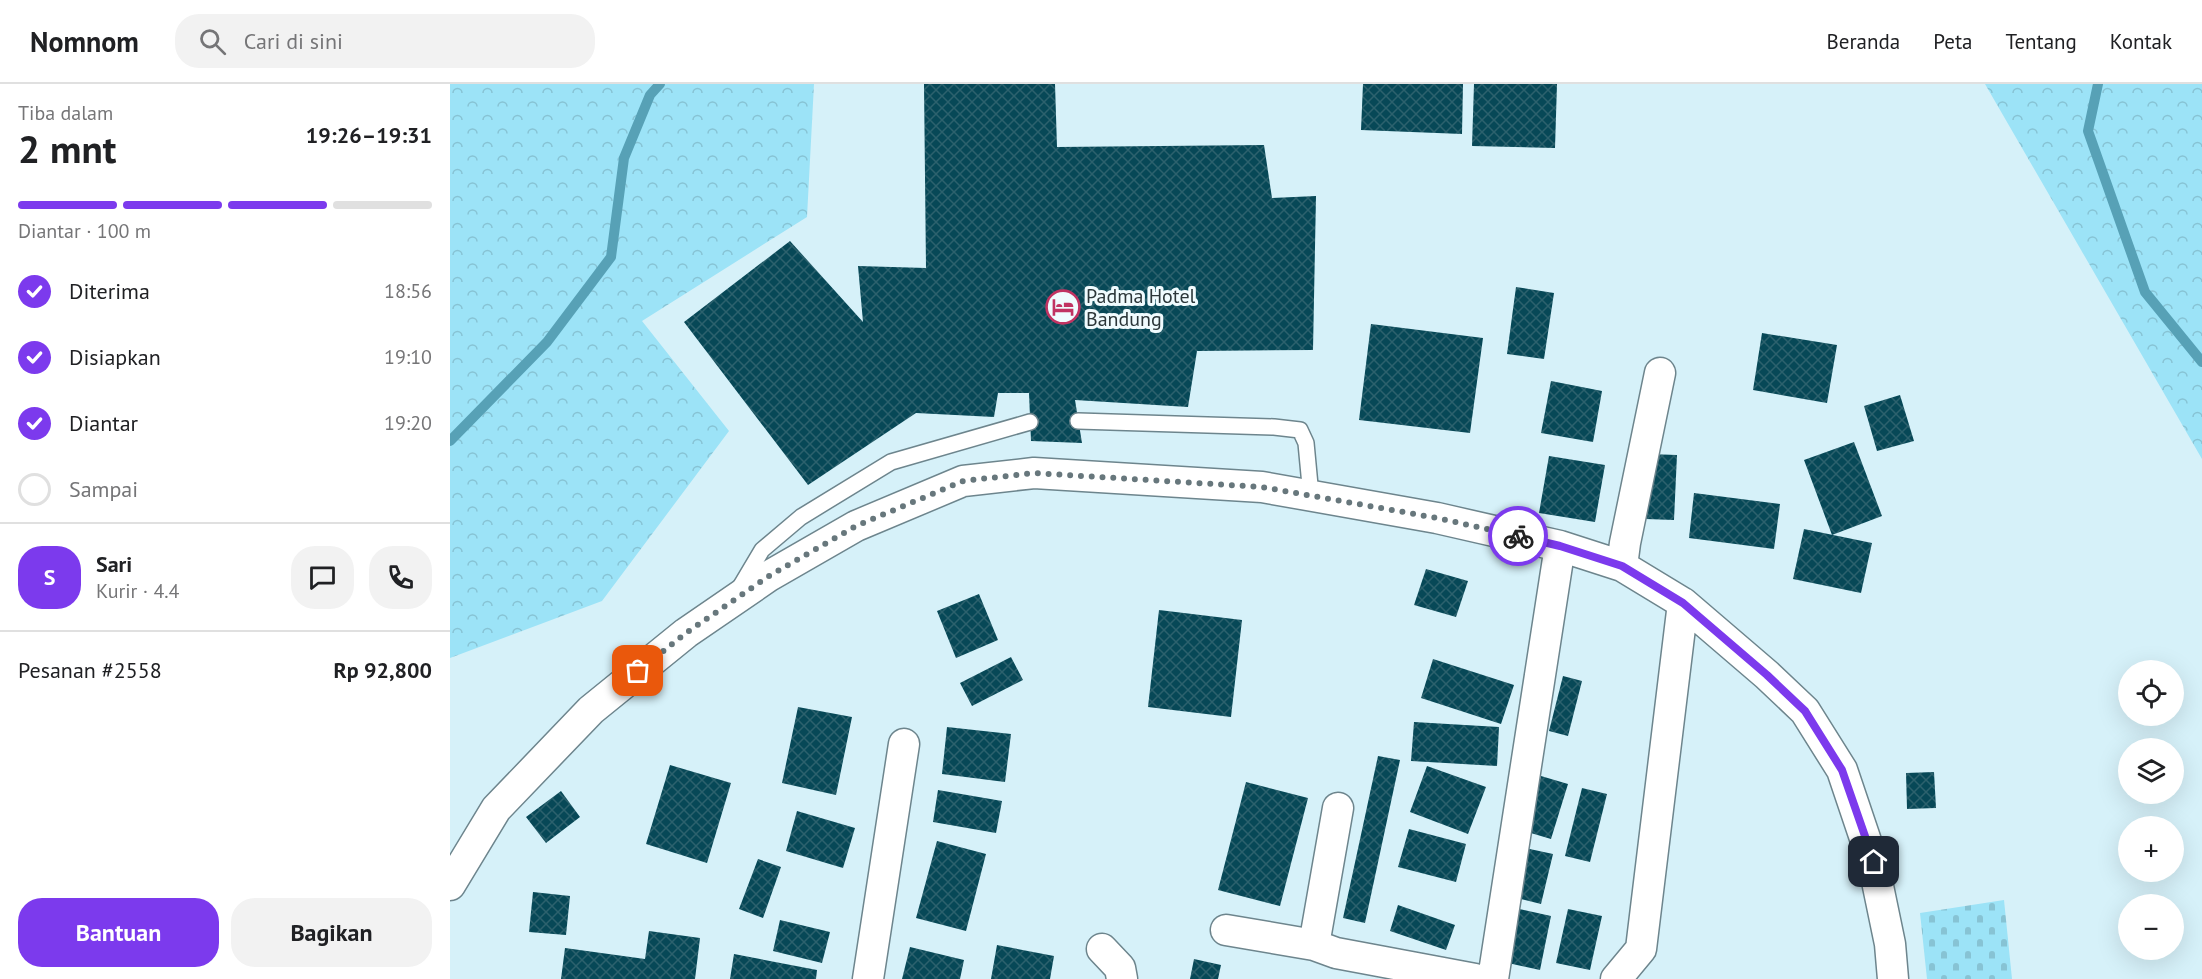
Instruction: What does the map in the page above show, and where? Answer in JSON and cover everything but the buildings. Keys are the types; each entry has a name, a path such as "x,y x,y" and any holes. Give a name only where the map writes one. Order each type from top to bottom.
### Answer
{"street":[{"path":"1622,566 1660,373"},
{"path":"450,885 496,810 591,710 686,633 732,601 769,576 856,526 963,481 1034,473 1262,487 1437,518 1560,546 1622,566 1683,603 1805,711 1842,770 1874,862 1890,944 1893,979"},
{"path":"1493,979 1560,546"},
{"path":"1616,979 1641,949 1683,603"},
{"path":"868,979 904,744"},
{"path":"1314,945 1338,808"},
{"path":"1226,930 1314,945 1336,953 1475,979"},
{"path":"1102,949 1120,968 1122,979"}],"lane":[{"path":"1078,421 1274,427 1300,430 1306,443 1311,495"},
{"path":"732,601 762,550 801,517 891,462 1030,422"}],"green space":[{"path":"450,84 814,84 807,217 642,321 729,431 602,601 450,658"},
{"path":"1985,84 2202,84 2202,459"},
{"path":"2004,900 2012,979 1927,979 1920,913"}],"waterway":[{"path":"450,441 547,342 611,257 624,158 650,95 660,84"},
{"path":"2098,84 2088,131 2145,292 2202,362"}],"way so far":[{"path":"638,671 686,633 769,576 856,526 963,481 1034,473 1262,487 1437,518 1518,536"}],"place":[{"name":"Padma Hotel Bandung","path":"1063,307"}],"route":[{"path":"1518,536 1560,546 1622,566 1683,603 1767,675 1805,711 1842,770 1874,862"}]}
